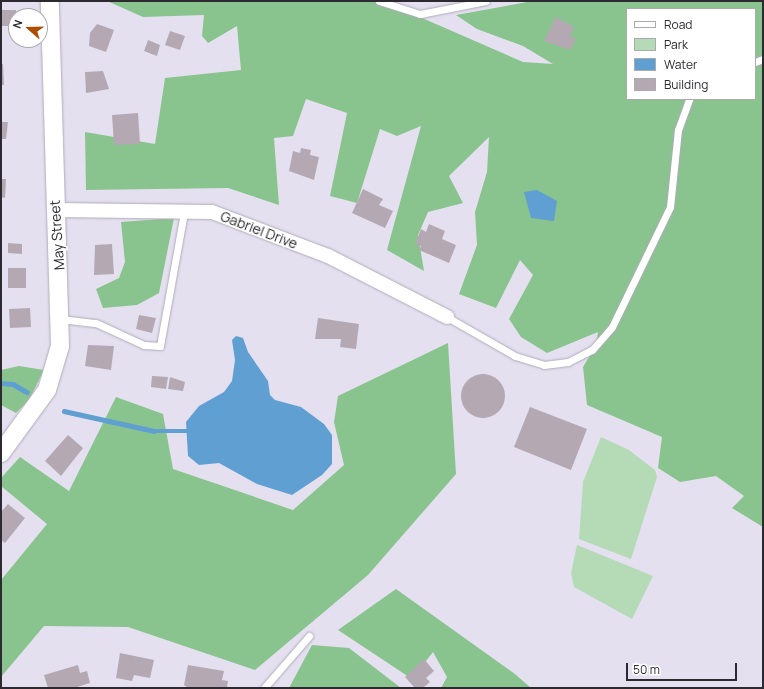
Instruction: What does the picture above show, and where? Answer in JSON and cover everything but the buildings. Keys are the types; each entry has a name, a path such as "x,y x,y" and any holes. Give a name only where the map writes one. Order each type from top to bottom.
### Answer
{"street":[{"name":"May Street","path":"1,453 47,390 55,369 61,319 56,210 50,1"},
{"name":"Gabriel Drive","path":"56,210 212,212 328,256 447,317"}],"lane":[{"path":"379,1 420,14 486,1"},
{"path":"447,317 514,356 544,365 568,362 592,350 612,327 670,207 678,130 689,100"},
{"path":"61,319 96,323 144,345 160,346 184,212"},
{"path":"264,688 308,636"}],"green space":[{"path":"107,1 383,1 523,62 553,64 523,46 477,29 456,15 533,1 763,1 763,527 732,508 744,496 716,476 680,482 658,468 662,437 587,405 583,367 596,345 598,332 547,353 521,337 509,319 533,275 520,260 496,308 459,294 477,245 475,212 487,172 489,137 449,176 463,203 428,212 418,235 424,271 387,250 421,126 397,136 380,129 357,203 330,196 347,113 306,99 293,136 274,138 279,205 228,188 86,190 85,132 155,144 165,78 241,70 237,26 208,43 202,36 204,15 143,17"},
{"path":"174,218 159,293 137,305 103,308 96,289 119,278 125,262 121,222"},
{"path":"448,343 456,474 368,575 255,670 128,627 44,626 1,677 1,580 47,524 1,486 1,478 20,457 69,491 116,397 163,414 173,469 293,510 344,465 334,422 338,396"},
{"path":"19,366 44,370 29,400 16,413 1,405 1,370"},
{"path":"601,437 629,450 655,470 657,477 631,559 579,539 583,482"},
{"path":"577,545 653,576 632,619 574,587 571,573"},
{"path":"396,589 515,674 531,688 441,688 447,677 433,652 412,679 338,630"},
{"path":"312,645 349,648 401,688 289,688"}],"water":[{"path":"537,190 557,201 554,221 531,218 524,192"},
{"path":"236,336 243,338 248,352 268,381 270,395 275,400 301,407 324,424 332,435 332,464 322,475 292,495 257,484 219,463 199,465 188,456 186,422 199,406 224,392 232,381 235,360 232,340"}],"waterway":[{"path":"1,383 13,384 27,392"},
{"path":"64,411 154,431 190,431"}]}
